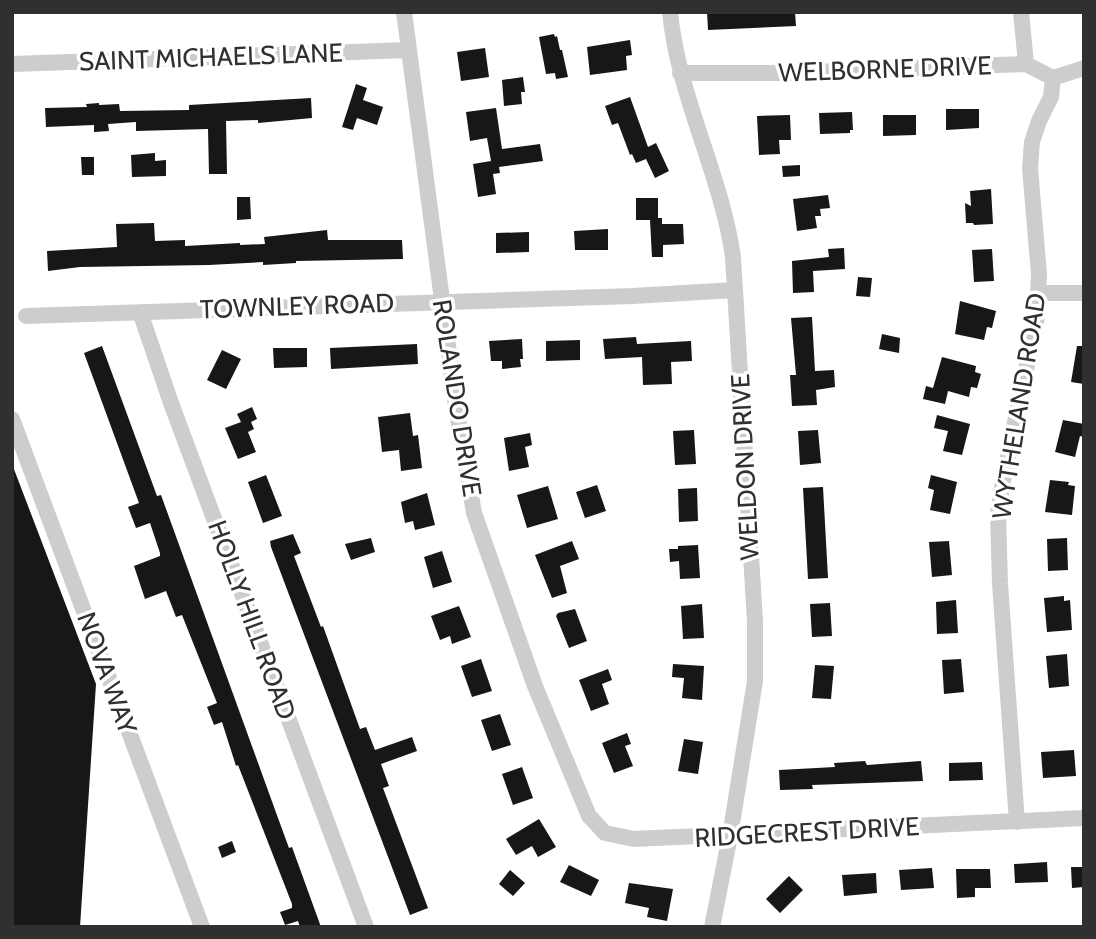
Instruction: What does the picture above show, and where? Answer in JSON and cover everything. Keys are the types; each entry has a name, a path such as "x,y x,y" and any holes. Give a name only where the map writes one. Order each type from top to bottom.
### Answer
{"street":[{"name":"ROLANDO DRIVE","path":"404,12 456,406 474,513 569,769"},
{"name":"WELDON DRIVE","path":"670,12 680,73 723,207 732,250 756,655 755,681 730,836 712,927"},
{"path":"1021,12 1026,64"},
{"name":"SAINT MICHAELS LANE","path":"12,64 409,50"},
{"name":"WELBORNE DRIVE","path":"680,73 785,73 1026,64 1053,78"},
{"path":"1053,78 1084,68"},
{"name":"WYTHELAND ROAD","path":"1017,822 1000,584 998,513 1037,317 1040,293 1030,168 1032,142 1051,97 1053,78"},
{"name":"TOWNLEY ROAD","path":"26,316 633,296 735,290"},
{"path":"1040,293 1084,293"},
{"name":"HOLLY HILL ROAD","path":"140,312 171,403 366,927"},
{"name":"NOVA WAY","path":"12,419 20,459 202,927"},
{"name":"RIDGECREST DRIVE","path":"569,769 589,816 605,833 634,839 1084,818"}],"building":[{"path":"707,12 795,12 796,26 708,30"},
{"path":"554,34 562,50 568,77 556,79 555,73 546,74 539,37"},
{"path":"630,40 632,55 626,56 627,70 590,75 587,47"},
{"path":"485,48 489,77 461,81 457,52"},
{"path":"523,77 525,92 521,92 522,104 504,106 502,80"},
{"path":"356,84 367,88 363,100 383,107 377,125 357,118 353,130 342,127"},
{"path":"630,97 648,147 656,143 669,171 655,178 646,159 636,163 632,154 630,155 618,123 612,125 605,106"},
{"path":"311,98 312,118 258,123 258,120 226,121 227,174 209,174 208,129 136,131 136,122 108,124 109,131 94,132 94,125 46,127 45,108 87,107 86,104 99,103 119,104 120,111 189,110 189,105"},
{"path":"496,108 502,149 540,144 543,161 499,167 500,173 493,174 496,194 478,197 473,164 491,161 487,138 470,141 466,112"},
{"path":"946,109 979,109 979,128 946,130"},
{"path":"852,112 853,130 850,130 850,133 820,134 819,113"},
{"path":"790,115 791,140 779,140 780,154 759,155 757,116"},
{"path":"883,115 916,115 916,135 883,136"},
{"path":"155,153 155,161 166,160 166,176 132,177 131,155"},
{"path":"81,157 94,157 94,175 82,175"},
{"path":"800,165 800,176 783,177 782,166"},
{"path":"991,189 993,224 966,223 965,203 971,206 970,191"},
{"path":"828,195 830,208 820,209 821,216 815,216 817,228 797,231 793,199"},
{"path":"237,197 250,197 251,219 237,220"},
{"path":"636,198 658,198 658,218 662,218 662,224 683,224 684,244 663,245 663,257 652,257 650,220 636,220"},
{"path":"154,223 155,241 185,240 185,246 265,244 264,237 327,230 328,240 402,240 403,259 296,261 263,265 263,262 80,267 48,271 47,251 117,247 116,224"},
{"path":"608,229 608,250 575,250 574,231"},
{"path":"529,232 529,252 496,253 496,233"},
{"path":"844,248 845,269 813,271 814,292 793,293 792,261 829,257 828,249"},
{"path":"992,249 994,281 974,282 972,250"},
{"path":"858,277 872,278 870,297 856,296"},
{"path":"960,301 996,311 992,328 987,327 984,340 955,334"},
{"path":"812,317 815,371 834,370 835,387 816,390 817,405 792,406 790,375 796,375 791,318"},
{"path":"882,334 900,338 899,353 879,349"},
{"path":"636,337 637,344 691,341 692,361 671,362 672,384 643,385 642,357 605,359 603,339"},
{"path":"522,339 521,367 502,369 502,361 491,361 489,341"},
{"path":"580,340 580,360 546,361 546,341"},
{"path":"417,344 418,364 331,369 330,348"},
{"path":"102,346 157,496 161,495 289,848 292,847 321,927 300,927 298,921 285,925 280,912 292,908 292,904 238,765 236,766 222,722 214,725 207,707 217,703 182,615 176,617 166,591 145,599 134,566 160,556 160,553 150,523 136,528 128,507 139,503 84,353"},
{"path":"1077,346 1084,346 1084,384 1071,382"},
{"path":"273,348 307,348 307,367 274,368"},
{"path":"222,350 241,359 226,389 207,380"},
{"path":"942,357 976,366 975,372 981,374 977,388 971,387 969,397 948,391 945,404 923,399 926,386 933,388"},
{"path":"252,407 257,419 251,422 254,429 248,432 256,452 238,459 225,428 241,422 237,414"},
{"path":"410,413 413,436 418,435 422,468 401,471 399,450 382,452 378,417"},
{"path":"937,415 970,424 962,455 943,451 948,431 934,428"},
{"path":"1063,420 1084,424 1084,437 1080,436 1075,457 1055,452"},
{"path":"694,430 696,464 675,465 673,431"},
{"path":"818,430 821,463 800,465 798,431"},
{"path":"530,433 532,445 525,447 529,467 509,471 504,438"},
{"path":"12,464 96,684 80,927 12,927"},
{"path":"266,475 282,516 263,523 248,482"},
{"path":"931,475 957,482 950,514 930,510 934,490 928,488"},
{"path":"1050,480 1069,482 1068,485 1075,486 1072,515 1045,512"},
{"path":"597,485 606,511 585,518 576,492"},
{"path":"548,486 558,519 527,528 517,495"},
{"path":"823,487 828,578 808,579 803,488"},
{"path":"697,488 698,521 679,522 678,489"},
{"path":"427,493 435,525 415,530 413,521 405,523 401,502"},
{"path":"293,534 301,553 294,556 321,627 323,626 360,729 366,727 375,750 412,737 417,751 381,764 389,786 383,788 428,908 410,915 271,547 270,541"},
{"path":"371,538 375,552 351,560 345,544"},
{"path":"1067,538 1068,570 1048,571 1047,539"},
{"path":"572,541 579,559 560,566 567,593 552,598 535,555"},
{"path":"949,541 952,575 932,577 929,542"},
{"path":"698,545 700,578 680,579 679,561 670,562 669,549"},
{"path":"442,551 452,582 433,588 424,557"},
{"path":"1064,596 1064,601 1070,600 1072,630 1047,632 1044,598"},
{"path":"956,600 958,633 937,634 936,602"},
{"path":"830,603 832,636 812,637 810,604"},
{"path":"702,604 704,638 683,639 681,606"},
{"path":"459,606 471,637 452,644 450,636 440,640 431,616"},
{"path":"575,609 587,641 569,648 556,616 558,613"},
{"path":"1067,654 1069,686 1049,688 1046,656"},
{"path":"481,659 492,691 472,697 461,666"},
{"path":"961,659 964,692 944,694 942,660"},
{"path":"673,664 704,666 702,700 682,698 684,678 672,677"},
{"path":"815,665 834,666 831,699 812,698"},
{"path":"608,669 612,680 602,684 609,704 591,711 579,680"},
{"path":"500,714 511,745 492,751 481,720"},
{"path":"627,733 631,744 625,746 633,766 614,773 602,743"},
{"path":"684,739 703,742 698,774 678,771"},
{"path":"1074,750 1076,776 1043,778 1041,752"},
{"path":"865,761 867,765 921,761 923,781 812,785 813,789 780,790 779,770 835,767 834,763"},
{"path":"982,762 983,780 949,781 949,763"},
{"path":"522,767 533,798 513,805 502,774"},
{"path":"539,819 556,847 538,857 532,846 516,855 506,839"},
{"path":"232,841 236,852 222,858 218,847"},
{"path":"1047,862 1048,882 1015,883 1014,864"},
{"path":"569,865 599,880 591,896 560,882"},
{"path":"1071,867 1084,867 1084,887 1072,888"},
{"path":"932,868 934,888 901,890 899,870"},
{"path":"956,869 990,869 991,888 975,888 975,897 957,898"},
{"path":"510,870 525,883 513,896 499,884"},
{"path":"876,873 877,893 844,896 842,875"},
{"path":"789,876 803,890 780,913 766,899"},
{"path":"629,883 673,889 667,921 647,917 649,908 625,903"}]}
